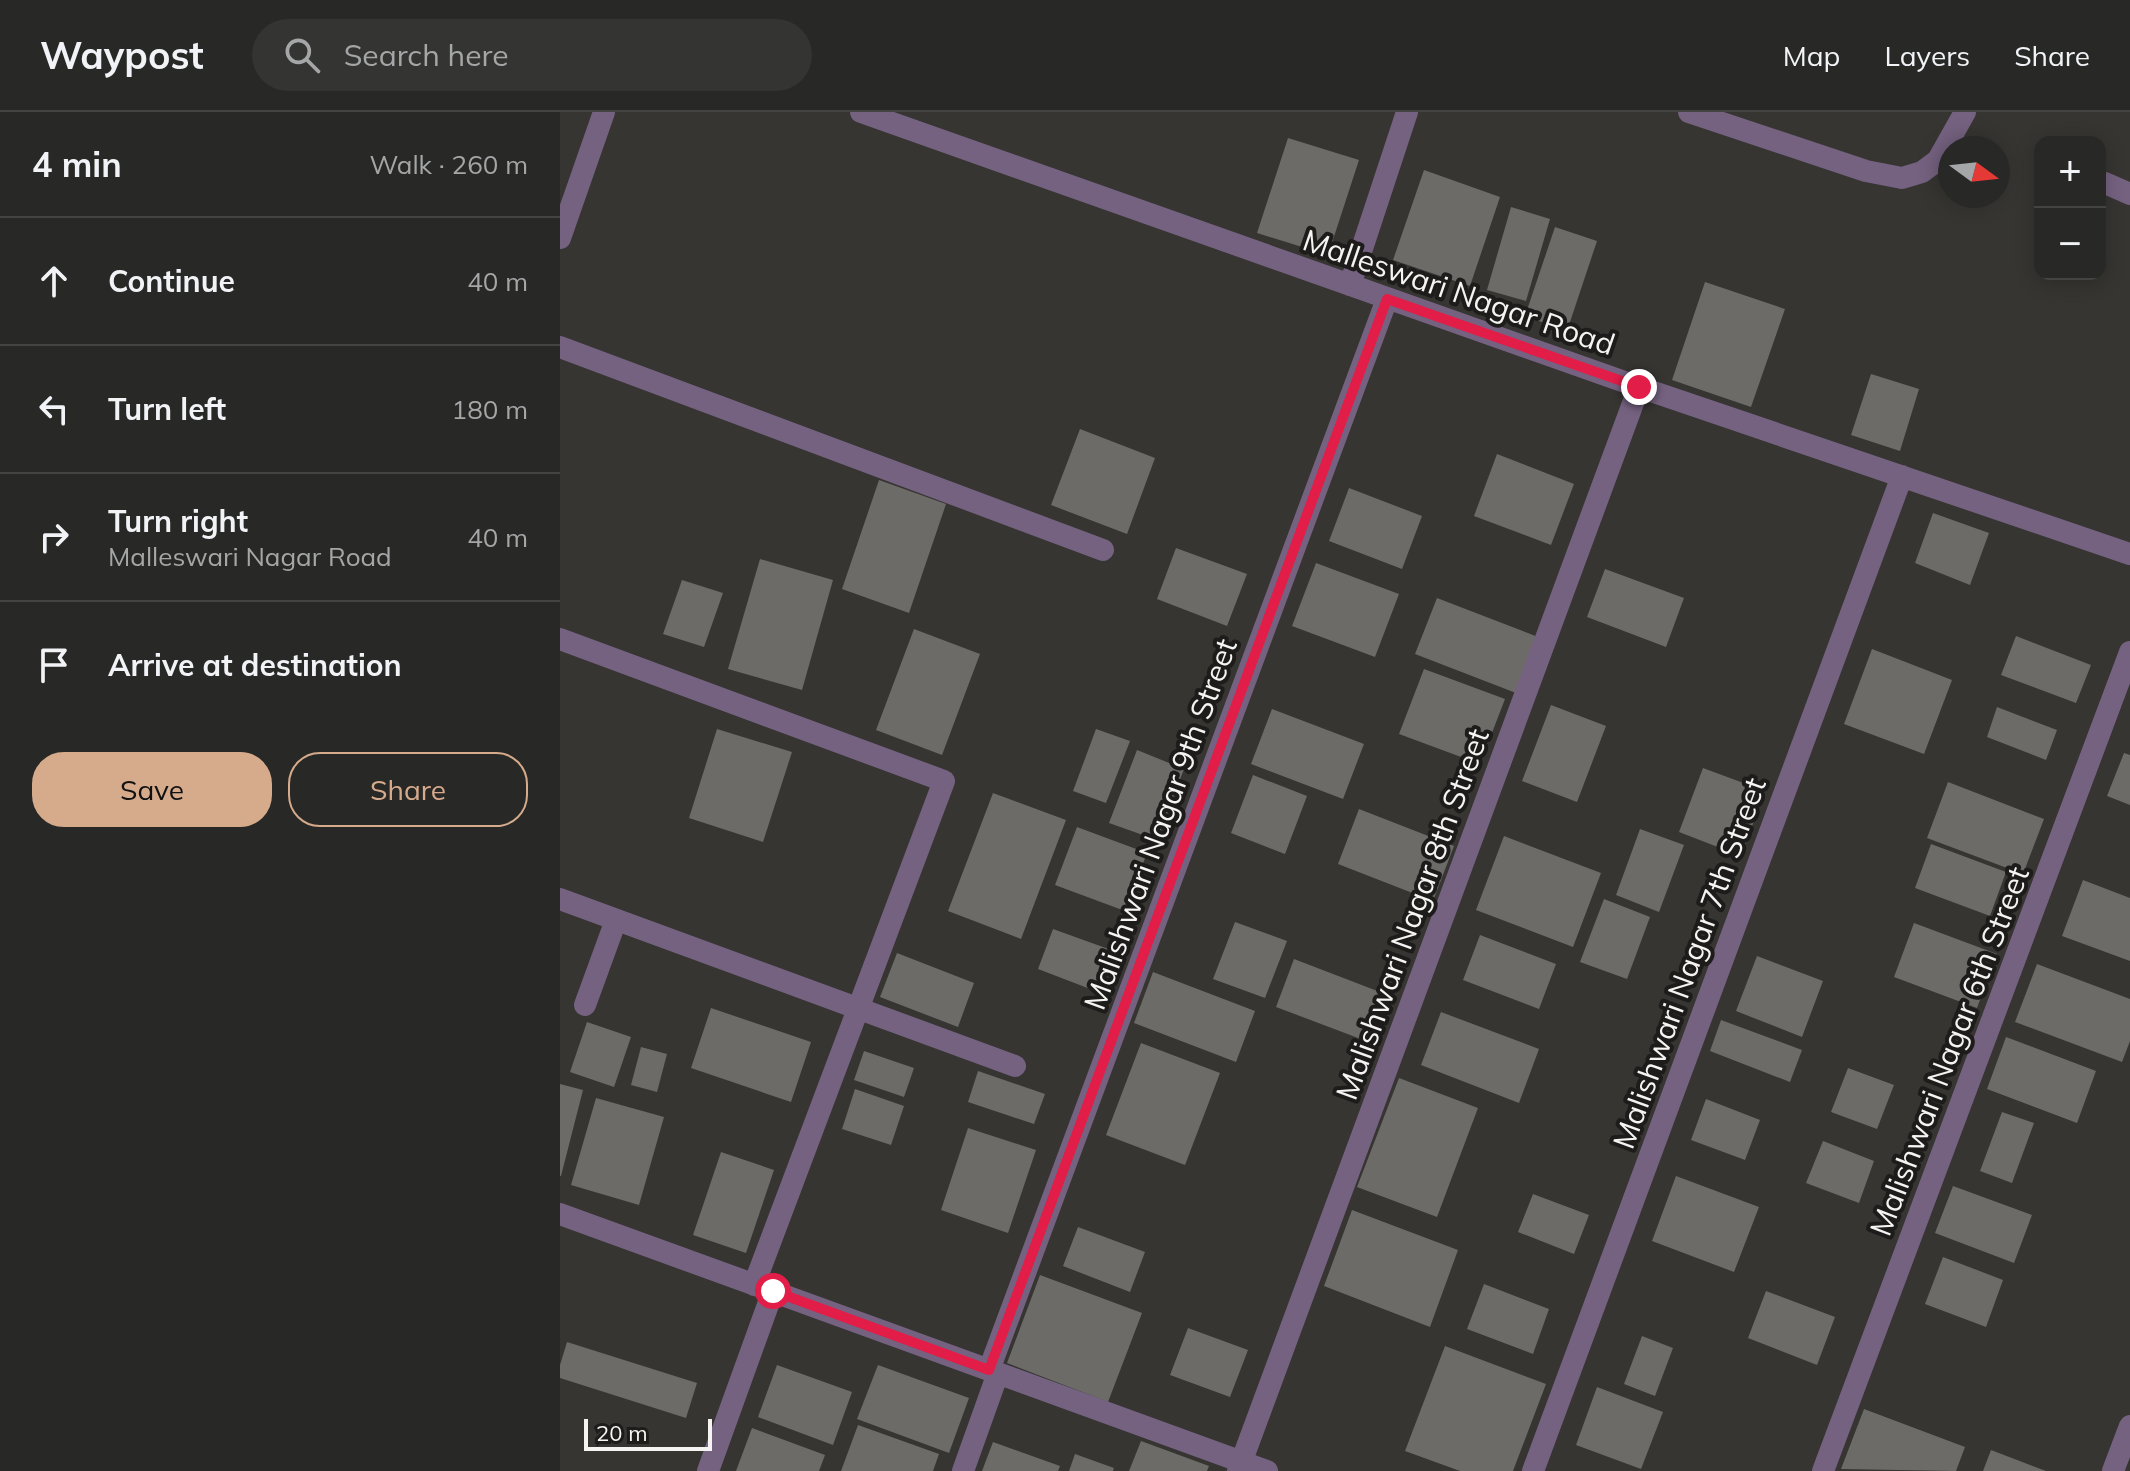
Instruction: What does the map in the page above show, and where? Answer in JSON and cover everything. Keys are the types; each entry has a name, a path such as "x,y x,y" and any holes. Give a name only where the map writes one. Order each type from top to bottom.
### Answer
{"street":[{"path":"560,238 604,112"},
{"name":"Malleswari Nagar Road","path":"861,112 1639,387 2130,554"},
{"path":"1350,285 1407,112"},
{"path":"1702,114 1866,171 1902,178 1922,172 1938,160 1965,112"},
{"path":"2106,183 2130,194"},
{"name":"Malishwari Nagar 9th Street","path":"963,1471 994,1371 1387,299"},
{"path":"560,347 1103,550"},
{"name":"Malishwari Nagar 8th Street","path":"1239,1466 1639,387"},
{"name":"Malishwari Nagar 7th Street","path":"1533,1471 1902,476"},
{"path":"560,639 944,781 857,1008 764,1288 708,1471"},
{"name":"Malishwari Nagar 6th Street","path":"1823,1471 2130,652"},
{"path":"560,899 1015,1066"},
{"path":"585,1005 616,920"},
{"path":"560,1214 994,1371 1239,1466 1267,1471"},
{"path":"2113,1471 2130,1426"}],"building":[{"path":"1288,138 1359,160 1328,255 1257,233"},
{"path":"1424,170 1500,197 1470,286 1393,260"},
{"path":"1511,207 1550,219 1526,301 1487,290"},
{"path":"1555,227 1597,241 1567,331 1525,316"},
{"path":"1705,282 1785,309 1751,407 1672,380"},
{"path":"1871,374 1919,389 1900,451 1851,435"},
{"path":"1080,429 1155,458 1127,534 1051,505"},
{"path":"1497,454 1574,484 1551,545 1474,516"},
{"path":"879,480 946,504 909,613 842,589"},
{"path":"1349,488 1422,516 1402,569 1329,541"},
{"path":"1933,513 1989,533 1970,585 1915,563"},
{"path":"1176,548 1247,574 1227,626 1157,599"},
{"path":"760,559 833,580 802,690 728,669"},
{"path":"1316,563 1399,594 1375,657 1292,626"},
{"path":"1605,569 1684,598 1666,647 1587,617"},
{"path":"682,580 723,593 704,647 663,634"},
{"path":"1437,598 1538,637 1516,693 1415,654"},
{"path":"914,629 980,654 942,755 876,730"},
{"path":"2016,636 2091,665 2076,703 2001,675"},
{"path":"1872,649 1952,680 1924,754 1844,724"},
{"path":"1424,669 1505,699 1480,764 1399,734"},
{"path":"1551,705 1606,726 1577,802 1522,781"},
{"path":"1997,707 2057,730 2046,760 1987,737"},
{"path":"1272,709 1364,744 1343,799 1251,764"},
{"path":"717,729 792,752 763,842 689,818"},
{"path":"1096,729 1130,741 1106,803 1073,791"},
{"path":"1137,750 1184,769 1157,840 1109,823"},
{"path":"2124,753 2130,755 2130,805 2107,796"},
{"path":"1703,768 1765,791 1741,856 1679,832"},
{"path":"1253,775 1307,796 1285,854 1231,833"},
{"path":"1948,782 2044,819 2023,874 1927,838"},
{"path":"993,793 1066,820 1021,939 948,911"},
{"path":"1359,809 1454,846 1433,901 1338,864"},
{"path":"1077,827 1147,853 1125,911 1055,885"},
{"path":"1640,829 1684,845 1659,912 1616,895"},
{"path":"1504,836 1601,873 1573,947 1476,910"},
{"path":"1931,844 2006,872 1990,916 1915,888"},
{"path":"2083,880 2130,898 2130,961 2062,936"},
{"path":"1604,899 1650,917 1627,979 1580,962"},
{"path":"1235,922 1287,941 1265,998 1213,979"},
{"path":"1914,923 1997,954 1977,1008 1894,977"},
{"path":"1053,929 1114,951 1098,992 1038,969"},
{"path":"1480,935 1556,964 1539,1009 1463,980"},
{"path":"897,953 974,983 958,1027 880,997"},
{"path":"1757,956 1823,981 1802,1037 1736,1011"},
{"path":"1294,959 1393,997 1374,1044 1276,1007"},
{"path":"2037,964 2130,999 2130,1041 2122,1062 2015,1022"},
{"path":"1153,972 1255,1011 1236,1062 1134,1023"},
{"path":"711,1008 811,1042 791,1102 691,1068"},
{"path":"1441,1012 1539,1049 1519,1103 1421,1065"},
{"path":"1721,1020 1802,1050 1790,1082 1710,1051"},
{"path":"587,1022 631,1037 614,1087 570,1072"},
{"path":"2006,1037 2096,1071 2077,1123 1987,1089"},
{"path":"1141,1043 1220,1073 1185,1165 1106,1135"},
{"path":"641,1047 667,1054 657,1092 631,1085"},
{"path":"864,1051 914,1068 904,1097 854,1080"},
{"path":"1848,1068 1894,1085 1877,1129 1831,1112"},
{"path":"978,1071 1045,1094 1034,1124 968,1102"},
{"path":"1399,1078 1478,1108 1437,1217 1357,1187"},
{"path":"560,1084 583,1090 561,1176 560,1176"},
{"path":"855,1089 904,1106 891,1145 842,1129"},
{"path":"596,1098 664,1117 639,1205 571,1185"},
{"path":"1706,1099 1760,1120 1745,1160 1691,1140"},
{"path":"2002,1112 2034,1123 2012,1183 1980,1171"},
{"path":"968,1128 1036,1150 1008,1233 941,1210"},
{"path":"1823,1141 1874,1161 1859,1203 1806,1183"},
{"path":"721,1152 774,1170 746,1253 693,1235"},
{"path":"1676,1176 1759,1207 1734,1272 1652,1241"},
{"path":"1953,1186 2032,1215 2014,1263 1935,1233"},
{"path":"1533,1194 1589,1215 1574,1254 1518,1232"},
{"path":"1352,1210 1458,1250 1430,1327 1324,1286"},
{"path":"1078,1227 1145,1252 1130,1292 1063,1266"},
{"path":"1943,1257 2003,1280 1986,1327 1925,1304"},
{"path":"1040,1275 1142,1313 1108,1402 1007,1363"},
{"path":"1484,1284 1549,1309 1533,1354 1467,1329"},
{"path":"1766,1291 1835,1317 1817,1365 1748,1338"},
{"path":"1188,1328 1248,1350 1230,1397 1170,1375"},
{"path":"1642,1336 1673,1348 1655,1396 1624,1384"},
{"path":"567,1342 697,1383 686,1418 560,1378 560,1365"},
{"path":"1445,1346 1546,1384 1513,1471 1460,1471 1405,1451"},
{"path":"777,1365 852,1392 833,1445 758,1417"},
{"path":"878,1365 969,1398 949,1453 857,1419"},
{"path":"1597,1387 1663,1412 1641,1469 1576,1445"},
{"path":"1864,1409 1965,1447 1956,1471 1841,1469"},
{"path":"858,1425 939,1454 933,1471 841,1471"},
{"path":"752,1428 825,1455 819,1471 736,1471"},
{"path":"1141,1441 1209,1466 1207,1471 1129,1471"},
{"path":"993,1442 1060,1466 1058,1471 982,1471"},
{"path":"1991,1450 2046,1471 1983,1471"},
{"path":"1075,1454 1114,1468 1113,1471 1069,1471"}],"route":[{"path":"773,1291 989,1370 1387,299 1639,387"}]}
